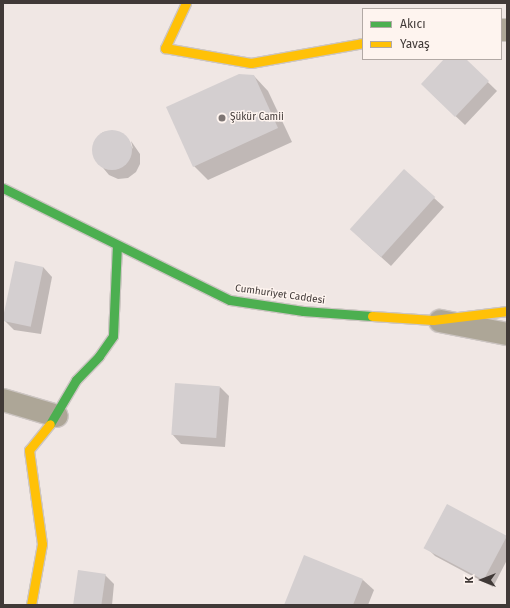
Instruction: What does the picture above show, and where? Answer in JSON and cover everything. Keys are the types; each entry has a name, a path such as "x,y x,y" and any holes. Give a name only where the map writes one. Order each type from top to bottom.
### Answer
{"street":[{"path":"186,3 165,48 251,63 362,43"},
{"name":"Cumhuriyet Caddesi","path":"3,188 117,246 230,300 303,311 433,320 507,311"},
{"path":"31,605 42,544 29,450 57,416 76,380 100,356 113,336 117,246"},
{"path":"433,320 507,334"},
{"path":"3,400 57,416"}],"building":[{"path":"443,60 467,60 489,81 455,117 421,84"},
{"name":"Şükür Camii","path":"239,74 254,75 278,128 193,167 166,107"},
{"path":"116,130 123,133 129,139 132,150 131,158 123,167 116,170 108,170 101,167 93,158 92,146 95,139 104,131"},
{"path":"404,169 435,197 381,257 350,229"},
{"path":"15,261 43,267 31,327 3,321"},
{"path":"175,383 220,386 216,438 171,435"},
{"path":"447,504 507,536 484,580 424,548"},
{"path":"304,555 363,579 353,605 284,605"},
{"path":"78,570 106,574 101,605 73,605"}],"traffic: fast":[{"path":"3,188 230,300 303,311 372,316"},
{"path":"50,424 76,380 99,356 113,336 117,246"}],"traffic: slow":[{"path":"186,3 165,48 251,63 362,43"},
{"path":"372,316 433,320 507,311"},
{"path":"31,605 42,544 29,450 50,424"}],"place":[{"name":"Şükür Camii","path":"222,118"}]}
